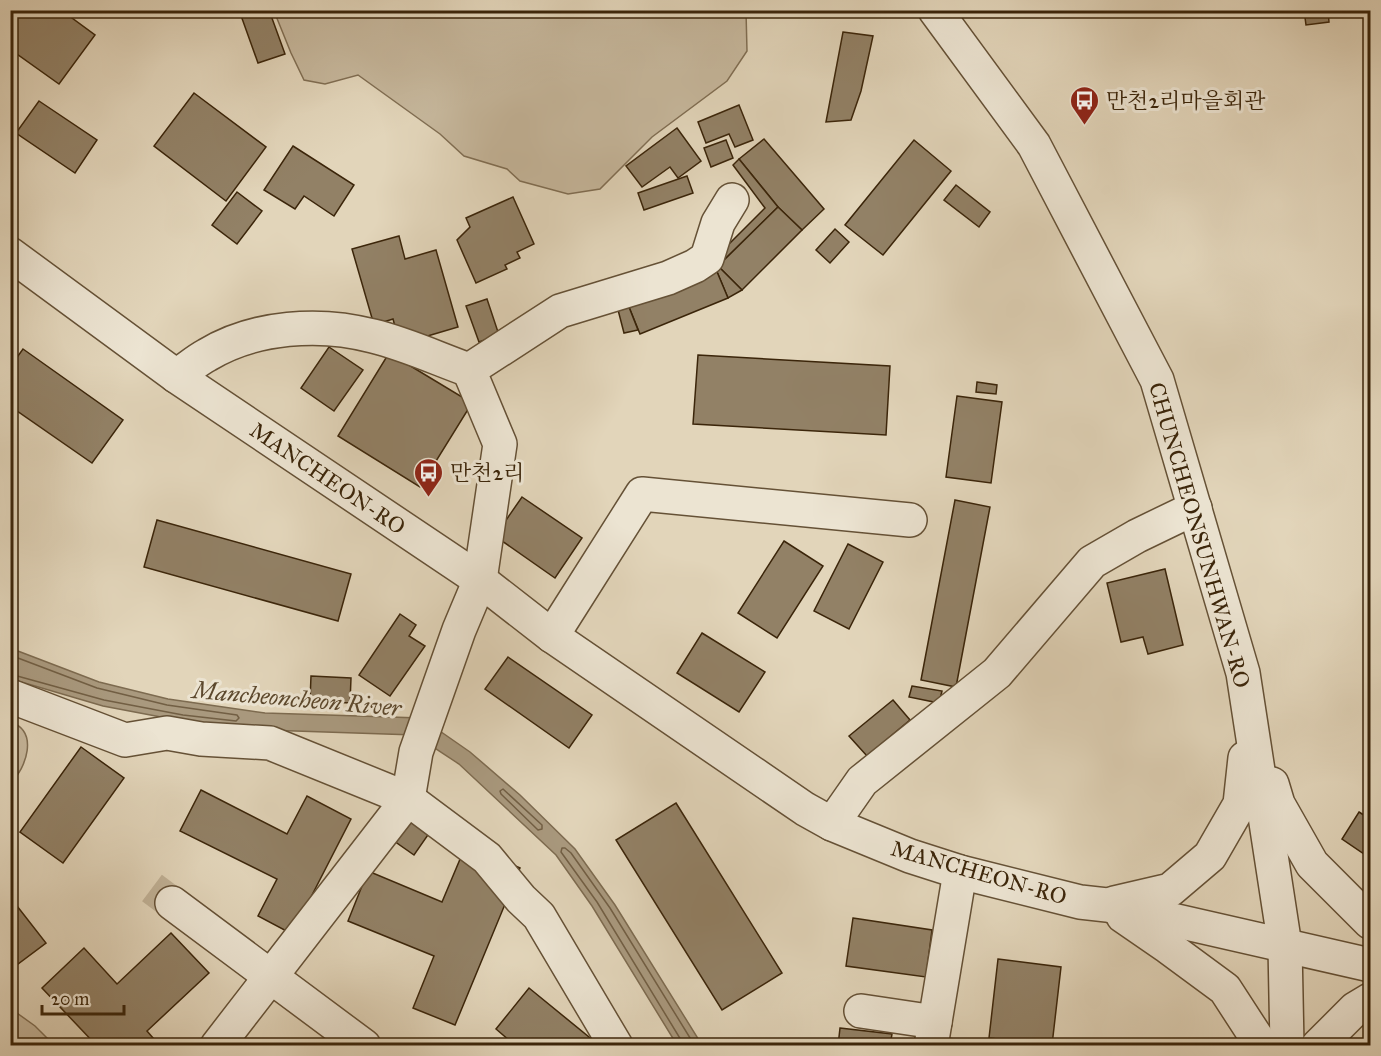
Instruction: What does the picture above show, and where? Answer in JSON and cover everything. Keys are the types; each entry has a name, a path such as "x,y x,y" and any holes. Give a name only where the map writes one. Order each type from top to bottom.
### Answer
{"street":[{"name":"CHUNCHEONSUNHWAN-RO","path":"935,10 1034,145 1157,380 1244,673 1285,946 1287,1046"},
{"path":"469,370 560,310 668,278 695,266 707,258 718,223 732,200"},
{"name":"MANCHEON-RO","path":"10,254 176,376 480,580 552,636 755,777 832,824 910,856 960,872 1080,902 1107,905 1371,965"},
{"path":"176,376 209,354 247,338 281,331 317,328 346,330 375,336 469,370 500,444 480,580 459,630 416,752 408,799 217,1046"},
{"path":"552,636 642,494 910,520"},
{"path":"832,824 862,781 997,673 1092,562 1137,536 1195,508"},
{"path":"10,696 124,740 167,733 201,739 270,743 408,799 480,852 539,916 616,1046"},
{"path":"1107,905 1170,890 1210,856 1240,804 1250,719"},
{"path":"1250,719 1278,804 1312,864 1371,922"},
{"path":"861,1011 933,1034 960,872"},
{"path":"172,903 364,1046"},
{"path":"1107,905 1225,989 1262,1046"},
{"path":"1318,1046 1356,1009 1371,1000"}],"shaded area":[{"path":"274,11 746,11 747,51 727,81 652,137 600,189 568,194 520,181 507,169 464,156 440,134 358,75 325,84 304,80"},
{"path":"11,722 20,727 25,734 27,751 21,769 11,783"},
{"path":"10,1008 35,1026 54,1045 11,1045"}],"water":[{"path":"10,648 99,682 168,699 265,713 421,718 470,752 520,795 575,849 615,905 702,1045 677,1045 592,906 556,855 459,764 415,735 265,730 182,721 103,706 11,679"}],"building":[{"path":"10,10 61,10 95,35 59,84 10,49"},
{"path":"239,10 269,10 285,54 258,63"},
{"path":"1304,10 1328,10 1329,22 1306,25"},
{"path":"843,32 873,36 861,91 851,120 826,122"},
{"path":"194,93 266,147 226,201 154,146"},
{"path":"39,101 97,140 75,173 16,133"},
{"path":"739,105 753,140 735,147 729,134 706,143 698,122"},
{"path":"677,128 701,161 678,178 670,167 642,187 626,166"},
{"path":"764,139 824,209 802,230 778,207 739,159"},
{"path":"726,140 733,158 711,167 704,148"},
{"path":"914,140 951,171 883,255 845,225"},
{"path":"293,146 354,185 334,216 304,196 295,209 264,190"},
{"path":"739,159 778,207 720,264 715,258 765,208 733,165"},
{"path":"687,176 693,193 644,210 638,193"},
{"path":"956,185 990,212 979,227 944,200"},
{"path":"237,192 262,211 237,244 212,225"},
{"path":"513,197 534,244 517,252 520,258 505,265 507,269 476,283 457,240 470,227 466,218"},
{"path":"778,207 802,230 742,290 718,266"},
{"path":"835,229 849,242 830,263 816,250"},
{"path":"399,236 405,259 436,250 458,327 414,340 411,330 397,334 393,319 374,325 352,249"},
{"path":"718,266 742,290 728,298 715,267"},
{"path":"715,267 728,298 640,334 627,302"},
{"path":"487,299 499,335 479,342 466,306"},
{"path":"627,302 638,330 624,333 617,306"},
{"path":"329,347 363,370 334,411 301,388"},
{"path":"23,349 123,420 92,463 10,406 10,367"},
{"path":"389,353 472,403 420,487 338,436"},
{"path":"698,355 890,366 886,435 693,424"},
{"path":"977,382 997,385 996,394 976,392"},
{"path":"957,396 1002,402 991,483 946,477"},
{"path":"522,497 582,538 555,578 495,536"},
{"path":"955,500 990,507 956,687 921,680"},
{"path":"157,520 351,574 338,621 144,567"},
{"path":"784,541 823,566 777,638 738,613"},
{"path":"848,544 883,562 849,629 814,611"},
{"path":"1165,569 1183,645 1148,654 1143,637 1121,642 1107,583"},
{"path":"400,614 416,625 409,636 425,646 390,696 359,675"},
{"path":"702,633 765,672 739,712 677,673"},
{"path":"508,657 592,715 569,748 485,689"},
{"path":"311,676 351,678 350,703 310,701"},
{"path":"912,686 942,691 939,703 909,697"},
{"path":"893,700 910,720 867,756 849,736"},
{"path":"81,747 124,778 63,863 20,832"},
{"path":"201,790 287,834 307,796 351,819 292,934 258,916 277,879 180,831"},
{"path":"420,790 446,809 414,855 387,836"},
{"path":"676,803 782,973 722,1010 616,840"},
{"path":"1359,812 1370,819 1370,858 1342,839"},
{"path":"466,845 520,868 455,1025 413,1008 434,956 348,921 368,871 442,902"},
{"path":"10,897 46,943 10,970"},
{"path":"853,918 932,930 926,977 846,966"},
{"path":"171,933 209,973 147,1031 160,1046 97,1046 42,988 84,948 117,984"},
{"path":"998,959 1061,967 1052,1045 989,1038"},
{"path":"529,988 600,1046 516,1046 496,1029"},
{"path":"840,1028 892,1034 890,1046 838,1046"},
{"path":"947,1038 978,1042 978,1046 946,1046"}],"tunnel":[{"path":"152,888 172,903"}],"place":[{"name":"만천2리마을회관","path":"1085,126"},
{"name":"만천2리","path":"429,498"}],"water label":[{"name":"Mancheoncheon River","path":"297,699"}]}
